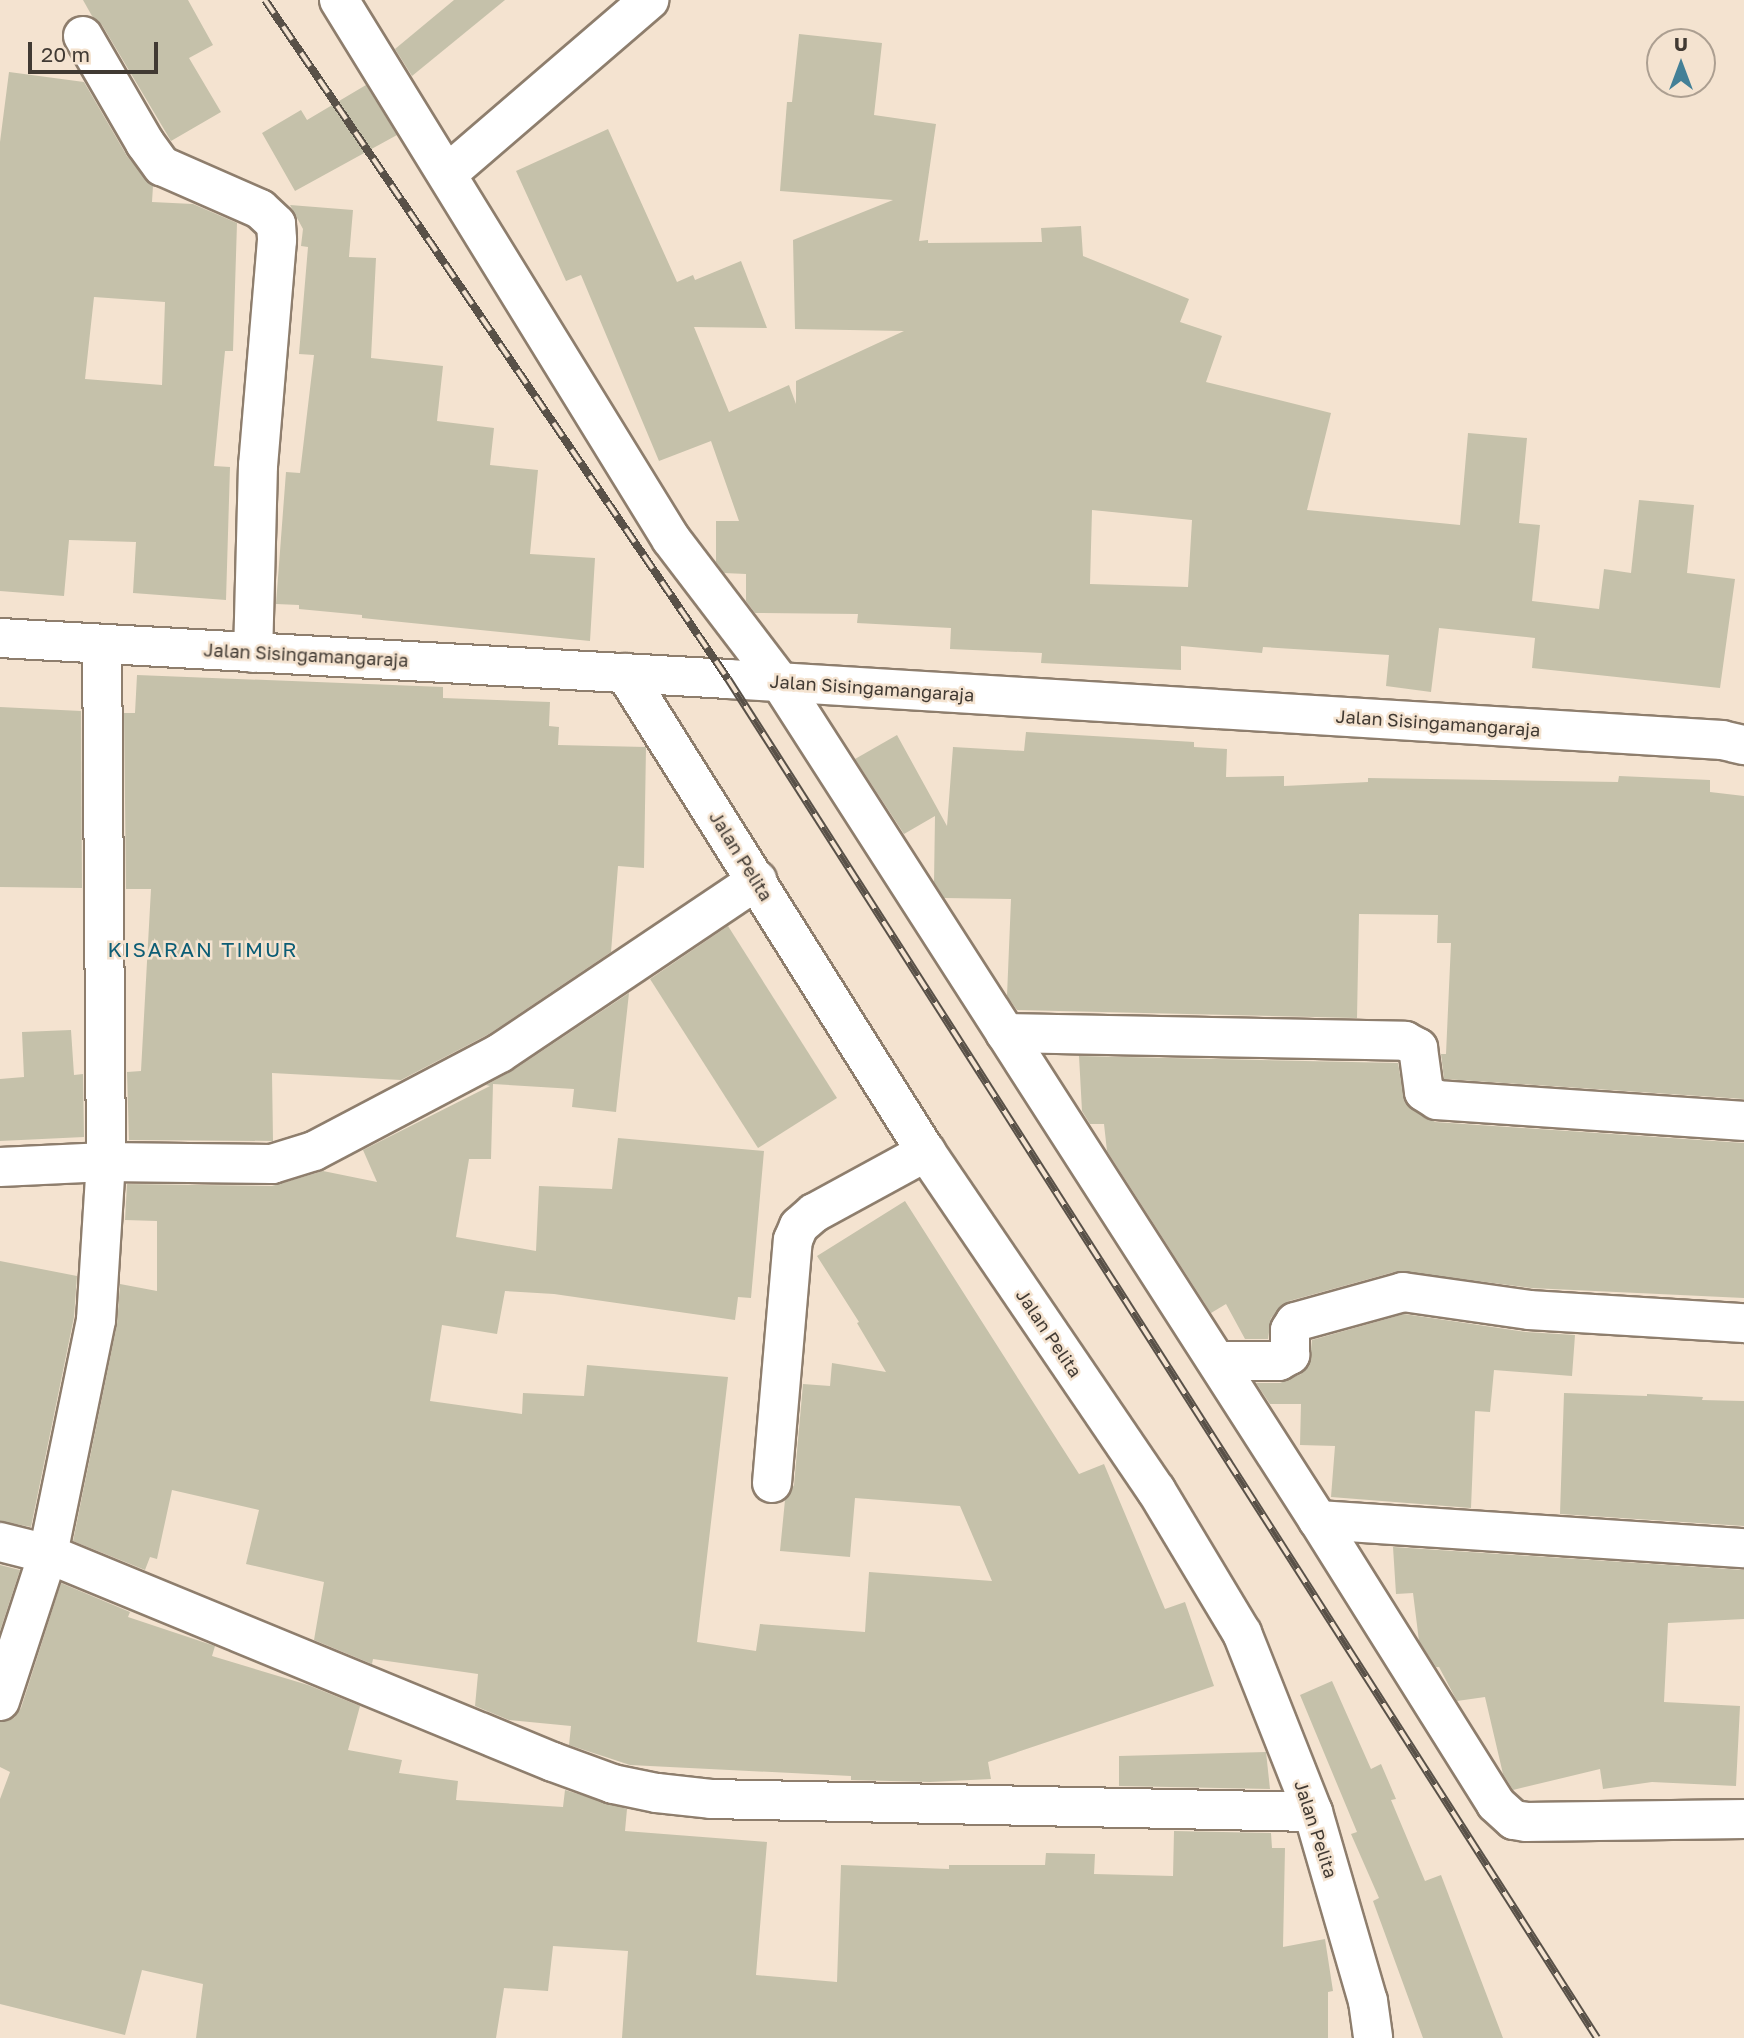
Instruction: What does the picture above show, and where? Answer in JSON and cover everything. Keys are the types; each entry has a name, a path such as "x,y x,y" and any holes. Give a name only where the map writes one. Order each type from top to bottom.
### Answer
{"street":[{"path":"339,0 671,539 780,682 1504,1814 1526,1822 1744,1819"},
{"path":"447,174 649,0"},
{"path":"83,36 145,143 162,166 260,209 276,224 277,240 258,465 253,653"},
{"name":"Jalan Sisingamangaraja","path":"0,638 780,682 1722,740 1744,744"},
{"path":"0,1701 48,1554 96,1320 106,1162 103,644"},
{"name":"Jalan Pelita","path":"625,673 926,1152 1156,1490 1242,1633 1313,1812 1368,2001 1373,2038"},
{"path":"0,1167 106,1162 272,1164 314,1151 500,1053 757,880"},
{"path":"1005,1033 1405,1041 1418,1048 1424,1093 1437,1100 1744,1121"},
{"path":"772,1483 793,1241 799,1226 814,1213 926,1152"},
{"path":"1217,1362 1279,1362 1290,1355 1290,1330 1295,1322 1403,1292 1529,1310 1744,1323"},
{"path":"1318,1520 1744,1548"},
{"path":"0,1542 48,1554 553,1762 613,1784 657,1793 711,1799 1313,1812"}],"building":[{"path":"83,0 188,0 213,45 189,58 221,112 171,141 102,25 92,16"},
{"path":"454,0 505,0 412,76 395,49"},
{"path":"799,34 882,43 874,115 936,124 919,241 1042,242 1041,228 1081,226 1083,256 1189,299 1180,322 1222,336 1206,382 1331,413 1307,510 1460,525 1468,433 1527,438 1519,523 1540,525 1532,601 1599,609 1604,569 1631,573 1639,500 1694,505 1687,573 1735,579 1720,688 1532,668 1535,638 1439,628 1431,692 1386,686 1389,655 1263,647 1262,653 1181,646 1181,670 1041,663 1042,653 950,649 951,628 857,623 858,614 755,613 746,601 746,574 724,573 716,562 716,521 739,521 711,441 659,461 581,275 566,281 516,171 608,129 677,282 693,275 695,280 741,261 767,328 694,327 729,412 789,385 796,404 796,381 904,331 795,329 793,240 893,200 780,191 787,102 792,102","holes":["1092,510 1192,520 1188,587 1090,584"]},
{"path":"9,72 84,82 127,156 153,186 152,202 193,204 237,223 233,351 225,351 214,466 230,467 226,600 133,593 136,542 69,540 64,596 0,591 0,142","holes":["94,297 165,302 162,385 85,379"]},
{"path":"366,85 397,135 295,191 262,133 301,110 307,120"},
{"path":"290,205 353,210 349,257 376,258 371,358 443,366 437,421 494,428 490,465 538,470 530,554 595,558 590,641 362,618 362,615 276,604 286,472 300,473 314,355 299,354 308,247 301,246 303,229"},
{"path":"137,675 443,687 443,698 550,702 549,726 559,727 558,745 646,747 644,868 618,866 611,952 489,1034 401,1080 272,1073 273,1141 129,1140 127,1072 141,1071 151,889 126,889 124,713 135,713"},
{"path":"0,707 81,711 82,888 0,887"},
{"path":"1026,732 1194,742 1194,747 1227,749 1226,777 1284,776 1284,786 1368,782 1368,778 1618,782 1619,776 1710,780 1710,792 1744,796 1744,1099 1444,1079 1441,1054 1446,1054 1451,943 1437,943 1438,915 1359,914 1357,1018 1017,1010 1007,996 1011,899 944,898 934,882 935,816 904,834 855,759 897,735 947,826 953,747 1024,751"},
{"path":"728,926 837,1098 758,1148 650,979"},
{"path":"629,993 616,1112 572,1107 574,1089 493,1084 491,1159 469,1159 456,1237 536,1251 539,1186 612,1189 618,1138 764,1151 751,1298 738,1297 735,1320 554,1294 505,1291 497,1334 442,1325 430,1401 522,1414 523,1393 584,1396 587,1365 728,1377 697,1642 756,1651 760,1624 865,1632 869,1572 992,1581 960,1506 855,1498 850,1557 780,1551 785,1500 794,1485 803,1384 830,1386 832,1363 886,1372 857,1323 859,1322 817,1256 905,1201 1079,1474 1104,1464 1165,1609 1185,1602 1214,1686 988,1762 991,1779 930,1782 851,1780 851,1776 630,1765 569,1745 571,1726 509,1720 475,1706 478,1674 373,1659 372,1664 314,1640 324,1582 246,1564 259,1510 172,1490 157,1559 150,1557 145,1570 73,1541 117,1324 120,1284 157,1291 157,1221 125,1220 127,1184 272,1186 323,1171 377,1182 363,1150 490,1086 486,1085 512,1071"},
{"path":"71,1030 74,1075 83,1074 84,1137 0,1141 0,1079 24,1077 22,1032"},
{"path":"1079,1056 1398,1063 1405,1103 1435,1122 1744,1143 1744,1298 1531,1288 1398,1271 1289,1301 1271,1318 1268,1339 1245,1339 1226,1304 1211,1313 1107,1151 1104,1124 1090,1124 1082,1111"},
{"path":"0,1261 77,1276 74,1317 31,1527 0,1521"},
{"path":"1404,1314 1526,1332 1575,1335 1572,1376 1494,1370 1490,1412 1475,1411 1471,1508 1331,1497 1335,1446 1300,1445 1301,1404 1270,1404 1256,1383 1280,1383 1301,1374 1309,1366 1312,1340"},
{"path":"1564,1393 1647,1394 1744,1401 1744,1526 1560,1514"},
{"path":"1393,1547 1744,1570 1744,1619 1668,1623 1664,1702 1740,1706 1736,1786 1652,1782 1603,1789 1600,1769 1513,1790 1503,1774 1485,1697 1457,1701 1439,1667 1436,1667 1419,1641 1413,1593 1396,1594"},
{"path":"0,1565 20,1570 0,1631"},
{"path":"61,1583 130,1612 128,1617 215,1646 212,1656 308,1685 360,1706 348,1750 402,1760 399,1773 458,1781 456,1800 563,1807 565,1790 627,1809 625,1831 767,1842 756,1975 837,1982 841,1865 949,1869 949,1865 1045,1865 1046,1853 1095,1854 1094,1874 1173,1876 1174,1831 1271,1833 1272,1848 1285,1848 1283,1947 1325,1939 1333,1991 1328,1992 1328,2038 622,2038 628,1951 553,1946 548,1991 504,1988 496,2038 196,2038 203,1984 142,1970 125,2035 0,2004 0,1799 10,1772 0,1767 0,1722 14,1718 21,1708"},
{"path":"1332,1681 1371,1769 1381,1764 1396,1799 1391,1800 1425,1881 1441,1875 1503,2038 1423,2038 1373,1901 1379,1898 1351,1834 1357,1832 1300,1695"},
{"path":"1266,1752 1270,1789 1119,1786 1119,1756"}],"railway":[{"path":"265,0 728,679 1597,2038"}],"district":[{"name":"KISARAN TIMUR","path":"203,949"}]}
